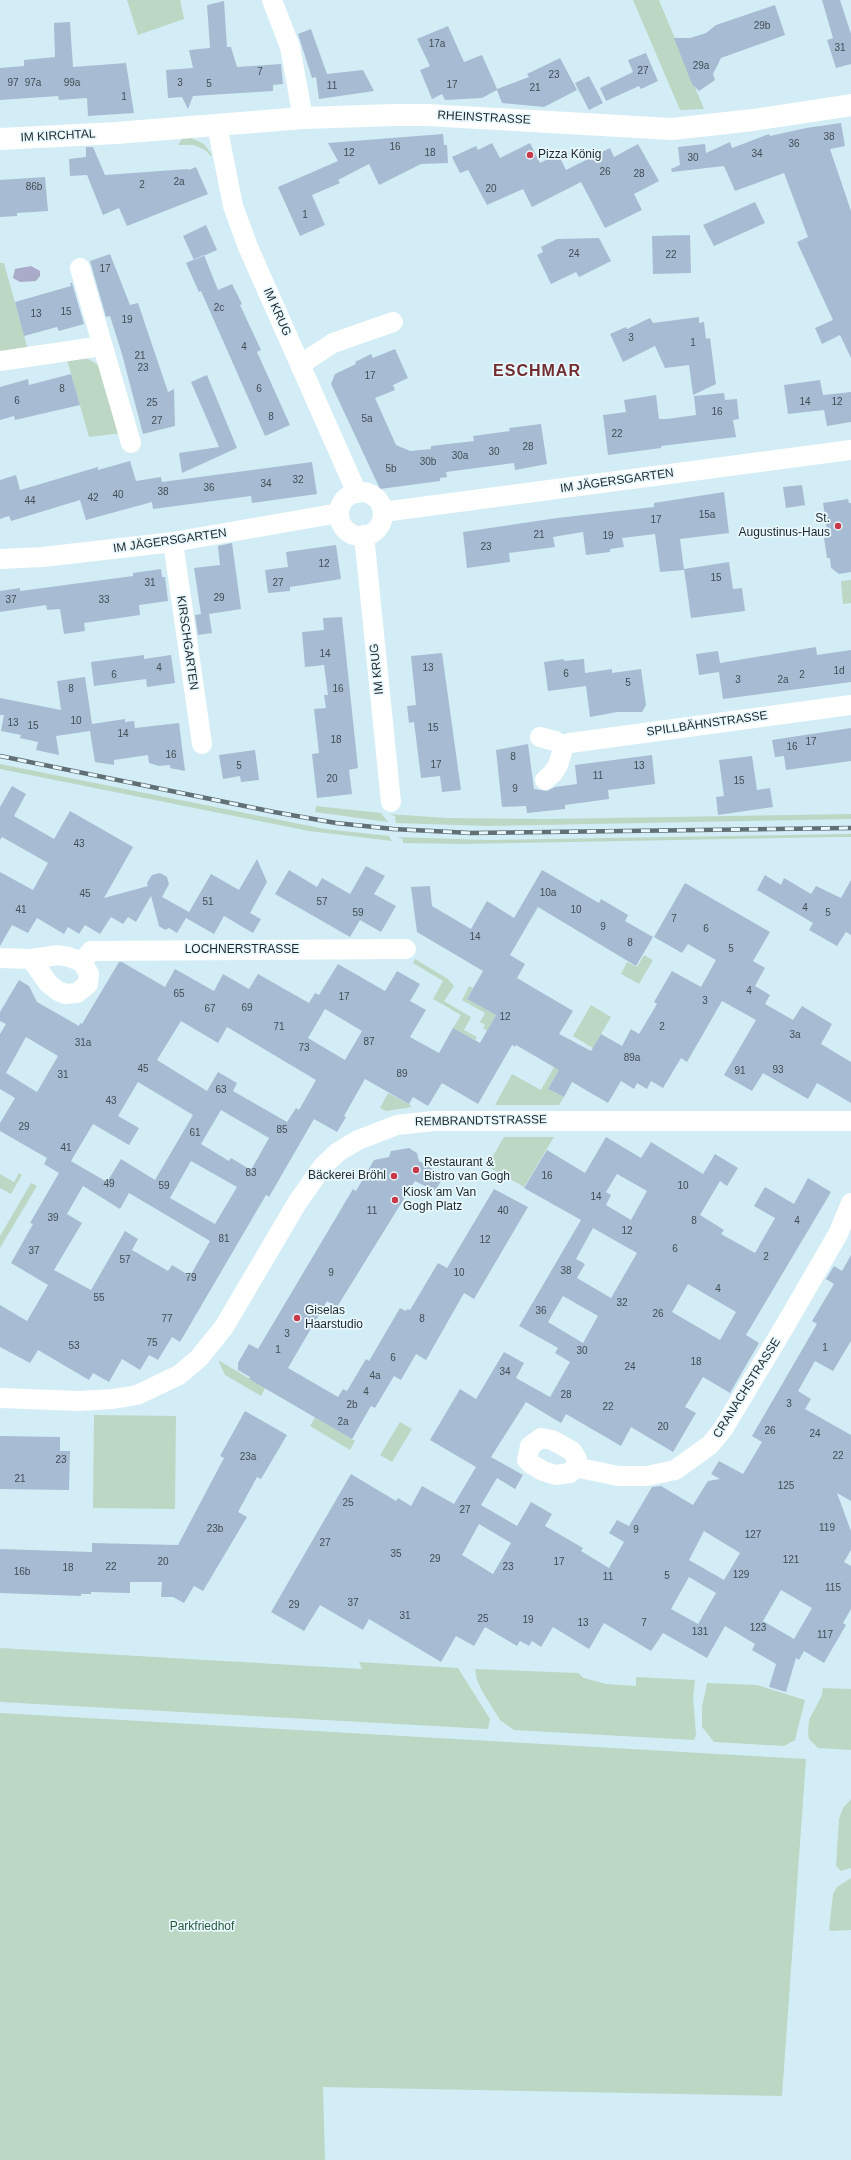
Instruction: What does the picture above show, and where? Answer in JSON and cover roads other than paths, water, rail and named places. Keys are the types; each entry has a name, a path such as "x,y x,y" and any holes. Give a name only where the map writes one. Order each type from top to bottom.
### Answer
{"street":[{"path":"272,0 290,47 303,118"},
{"name":"RHEINSTRASSE","path":"116,133 303,118 427,115 672,129 753,120 851,105"},
{"name":"IM KRUG","path":"217,125 233,206 251,254 357,493"},
{"name":"IM KIRCHTAL","path":"0,138 116,133"},
{"path":"80,268 131,443"},
{"path":"301,364 333,343 393,322"},
{"path":"0,361 102,346"},
{"name":"IM JÄGERSGARTEN","path":"383,512 851,450"},
{"path":"357,493 375,497 383,512 378,528 370,534 364,536 352,534 346,530 342,526 339,513 344,500 357,493"},
{"name":"IM JÄGERSGARTEN","path":"0,558 43,557 173,542 339,513"},
{"name":"IM KRUG","path":"364,536 391,802"},
{"name":"KIRSCHGARTEN","path":"173,542 202,744"},
{"name":"SPILLBÄHNSTRASSE","path":"564,746 570,743 851,705"},
{"path":"540,737 555,741 564,746 558,765 553,773 545,780"},
{"name":"LOCHNERSTRASSE","path":"82,962 91,951 406,949"},
{"path":"0,958 31,959 58,955 69,957 82,962 89,974 88,984 80,992 66,994 58,991 48,983 31,959"},
{"name":"REMBRANDTSTRASSE","path":"0,1398 79,1401 113,1399 137,1395 179,1376 199,1358 224,1327 296,1203 323,1166 338,1152 358,1140 397,1125 434,1121 851,1121"},
{"name":"CRANACHSTRASSE","path":"575,1468 618,1476 647,1476 675,1470 710,1445 724,1429 786,1324 838,1234 851,1203"}],"water":[{"path":"31,266 40,271 40,276 36,281 20,282 13,278 15,269"}],"railway":[{"path":"0,756 274,812 336,823 393,829 471,833 851,828"}],"place":[{"name":"Pizza König","path":"530,155"},
{"name":"St. Augustinus-Haus","path":"838,526"},
{"name":"Restaurant & Bistro van Gogh","path":"416,1170"},
{"name":"Bäckerei Bröhl","path":"394,1176"},
{"name":"Kiosk am Van Gogh Platz","path":"395,1200"},
{"name":"Giselas Haarstudio","path":"297,1318"}],"district":[{"name":"ESCHMAR","path":"537,372"}],"park label":[{"name":"Parkfriedhof","path":"202,1927"}]}
